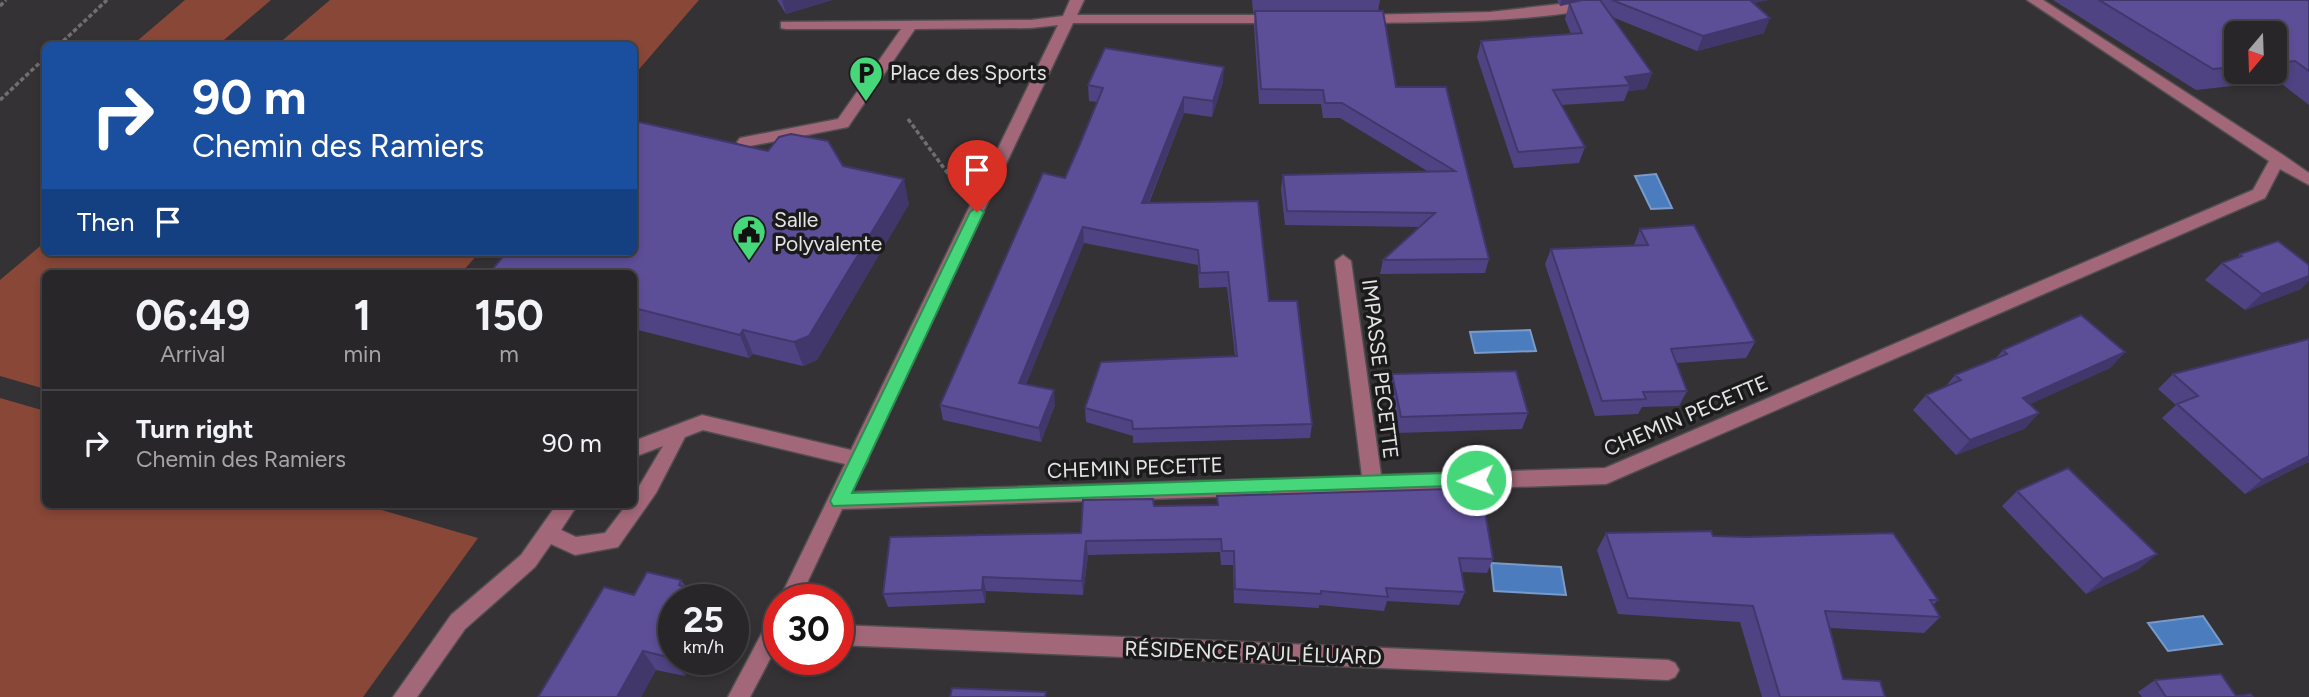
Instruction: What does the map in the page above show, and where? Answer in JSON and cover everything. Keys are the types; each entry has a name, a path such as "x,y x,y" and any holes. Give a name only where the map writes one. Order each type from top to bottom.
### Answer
{"street":[{"path":"797,584 859,460 1077,0"},
{"path":"1343,19 1487,19 1564,12 1617,0"},
{"path":"2034,0 2309,180"},
{"path":"786,25 1031,24 1069,19 1288,19"},
{"path":"745,142 843,123 911,24"},
{"name":"CHEMIN PECETTE","path":"839,501 1606,476 2259,194 2277,159"},
{"name":"IMPASSE PECETTE","path":"1343,261 1372,482"},
{"path":"637,448 702,422 859,460"},
{"path":"637,507 670,453 679,429"},
{"path":"404,697 458,622 528,561 565,508"},
{"path":"548,533 575,545 611,541 636,508"},
{"name":"RÉSIDENCE PAUL ÉLUARD","path":"854,636 1668,670"},
{"path":"739,697 763,654"}],"path":[{"path":"0,6 6,0"},
{"path":"62,42 107,0"},
{"path":"0,100 42,61"},
{"path":"908,119 977,212"}],"shaded area":[{"path":"185,0 271,0 222,42 136,42"},
{"path":"330,0 699,0 637,72 637,42 281,42"},
{"path":"42,245 42,256 476,256 464,270 42,270 42,388 0,376 0,280"},
{"path":"0,398 42,410 42,508 375,508 478,538 363,697 0,697"}],"water":[{"path":"1656,174 1672,208 1651,209 1635,176"},
{"path":"1530,330 1536,351 1475,353 1470,332"},
{"path":"1491,563 1561,567 1566,595 1494,591"},
{"path":"2203,616 2222,644 2168,651 2148,623"}],"building":[{"path":"1600,0 1652,73 1625,77 1630,85 1553,90 1585,147 1518,152 1481,41 1582,33 1569,3"},
{"path":"1612,0 1750,0 1770,18 1703,36"},
{"path":"2099,0 2309,0 2309,71 2295,61 2287,62 2287,21 2224,21 2224,68 2213,69"},
{"path":"1255,11 1383,11 1396,87 1446,87 1489,259 1383,260 1435,213 1287,211 1283,175 1455,171 1342,103 1325,103 1323,90 1261,89"},
{"path":"1105,48 1224,67 1213,101 1184,97 1142,203 1258,201 1269,301 1297,301 1312,424 1133,429 1132,421 1085,408 1101,362 1237,356 1228,272 1200,273 1198,250 1083,227 1019,383 1054,390 1039,428 940,405 1043,173 1065,178 1103,88 1088,85"},
{"name":"Salle Polyvalente","path":"639,122 768,151 779,137 791,134 828,141 843,166 904,179 809,336 794,342 743,330 740,335 637,309 637,270 492,270 504,256 637,256"},
{"path":"1694,225 1755,342 1671,349 1687,391 1643,392 1646,399 1602,401 1551,249 1648,245 1640,229"},
{"path":"2278,241 2309,265 2309,276 2262,294 2222,263 2242,256 2240,254"},
{"path":"2081,315 2125,352 2023,398 2039,413 1970,440 1926,395 1961,380 1955,375 2007,354 2003,350"},
{"path":"2309,339 2309,456 2262,480 2177,404 2198,396 2173,374"},
{"path":"1516,371 1528,413 1401,417 1392,374"},
{"path":"2068,468 2157,554 2103,579 2017,491"},
{"path":"1481,488 1493,559 1459,558 1465,592 1386,588 1388,597 1321,591 1321,594 1235,589 1234,551 1222,551 1221,539 1086,541 1082,581 983,577 982,590 883,594 890,537 1081,533 1083,500 1153,499 1154,506 1218,505 1217,496"},
{"path":"1711,531 1713,536 1745,537 1893,533 1938,600 1930,600 1940,617 1825,611 1843,679 1880,681 1885,697 1780,697 1753,606 1628,598 1606,533"},
{"path":"647,572 681,580 679,584 658,584 658,655 643,651 617,697 538,697 604,587 634,595"},
{"path":"2221,674 2236,696 2251,694 2253,697 2166,697 2155,680"},
{"path":"952,688 1046,692 1045,697 950,697"}],"place":[{"name":"Place des Sports","path":"866,103"},
{"name":"Salle Polyvalente","path":"749,262"}],"route":[{"path":"977,212 839,501 1476,480"}]}
